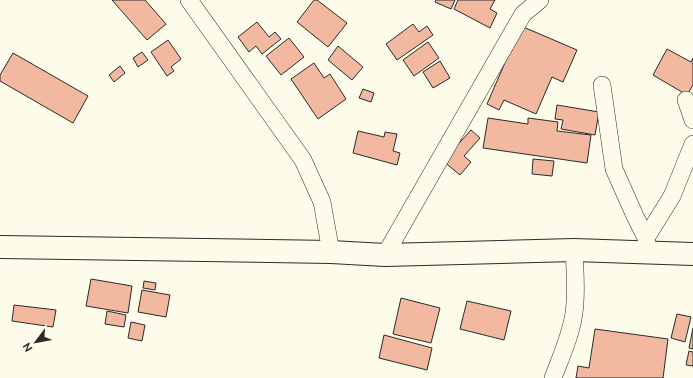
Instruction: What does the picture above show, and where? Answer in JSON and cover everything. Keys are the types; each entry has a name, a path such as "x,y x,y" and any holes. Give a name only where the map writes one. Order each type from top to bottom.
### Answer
{"highway":[{"path":"0,247 331,252 385,255 574,250 647,245 693,254"}],"street":[{"path":"189,0 302,160 322,202 331,252"},
{"path":"385,255 524,14 540,0"},
{"path":"602,85 614,169 647,245"},
{"path":"686,100 693,120"},
{"path":"647,245 672,196 693,144"},
{"path":"553,378 568,338 574,312 576,280 574,250"}],"building":[{"path":"112,0 145,0 166,24 147,40"},
{"path":"314,0 317,0 347,23 328,47 297,22"},
{"path":"436,0 455,0 451,9 435,2"},
{"path":"458,0 495,0 490,9 497,13 490,28 454,9"},
{"path":"257,22 269,37 275,32 281,39 262,54 256,46 249,52 238,37"},
{"path":"413,24 419,32 427,26 433,35 397,60 386,44"},
{"path":"521,26 577,50 563,82 552,77 536,114 504,100 499,110 487,104"},
{"path":"289,38 304,57 281,75 266,56"},
{"path":"168,40 181,59 171,67 174,71 167,76 151,52"},
{"path":"428,42 439,58 414,76 403,60"},
{"path":"338,46 363,67 352,80 328,60"},
{"path":"667,49 691,62 693,58 693,85 687,95 653,75"},
{"path":"142,52 148,60 138,67 133,58"},
{"path":"13,53 88,96 73,123 0,81 0,75"},
{"path":"440,61 450,78 433,88 423,72"},
{"path":"314,63 324,78 330,74 346,99 318,119 291,79"},
{"path":"120,66 125,73 114,82 109,75"},
{"path":"363,89 374,93 371,102 359,98"},
{"path":"557,105 599,112 595,135 561,129 563,120 555,119"},
{"path":"488,118 528,124 528,118 558,122 557,131 591,135 587,163 483,148"},
{"path":"471,130 480,138 464,156 471,162 460,175 443,161"},
{"path":"358,131 384,137 385,132 397,134 393,151 400,153 397,165 353,153"},
{"path":"533,159 554,161 552,176 532,174"},
{"path":"91,279 132,286 128,313 86,306"},
{"path":"144,281 156,283 155,290 143,288"},
{"path":"142,290 170,295 166,317 138,312"},
{"path":"401,298 440,308 431,343 393,334"},
{"path":"467,301 511,311 504,340 460,329"},
{"path":"14,305 56,310 53,327 12,321"},
{"path":"107,311 126,315 124,327 105,324"},
{"path":"677,314 691,317 685,342 671,338"},
{"path":"131,322 145,325 142,341 128,338"},
{"path":"693,328 693,349 689,348"},
{"path":"595,329 668,339 663,378 576,378 578,366 589,368"},
{"path":"384,335 432,348 427,370 379,358"},
{"path":"689,351 693,352 693,366 686,365"}]}
